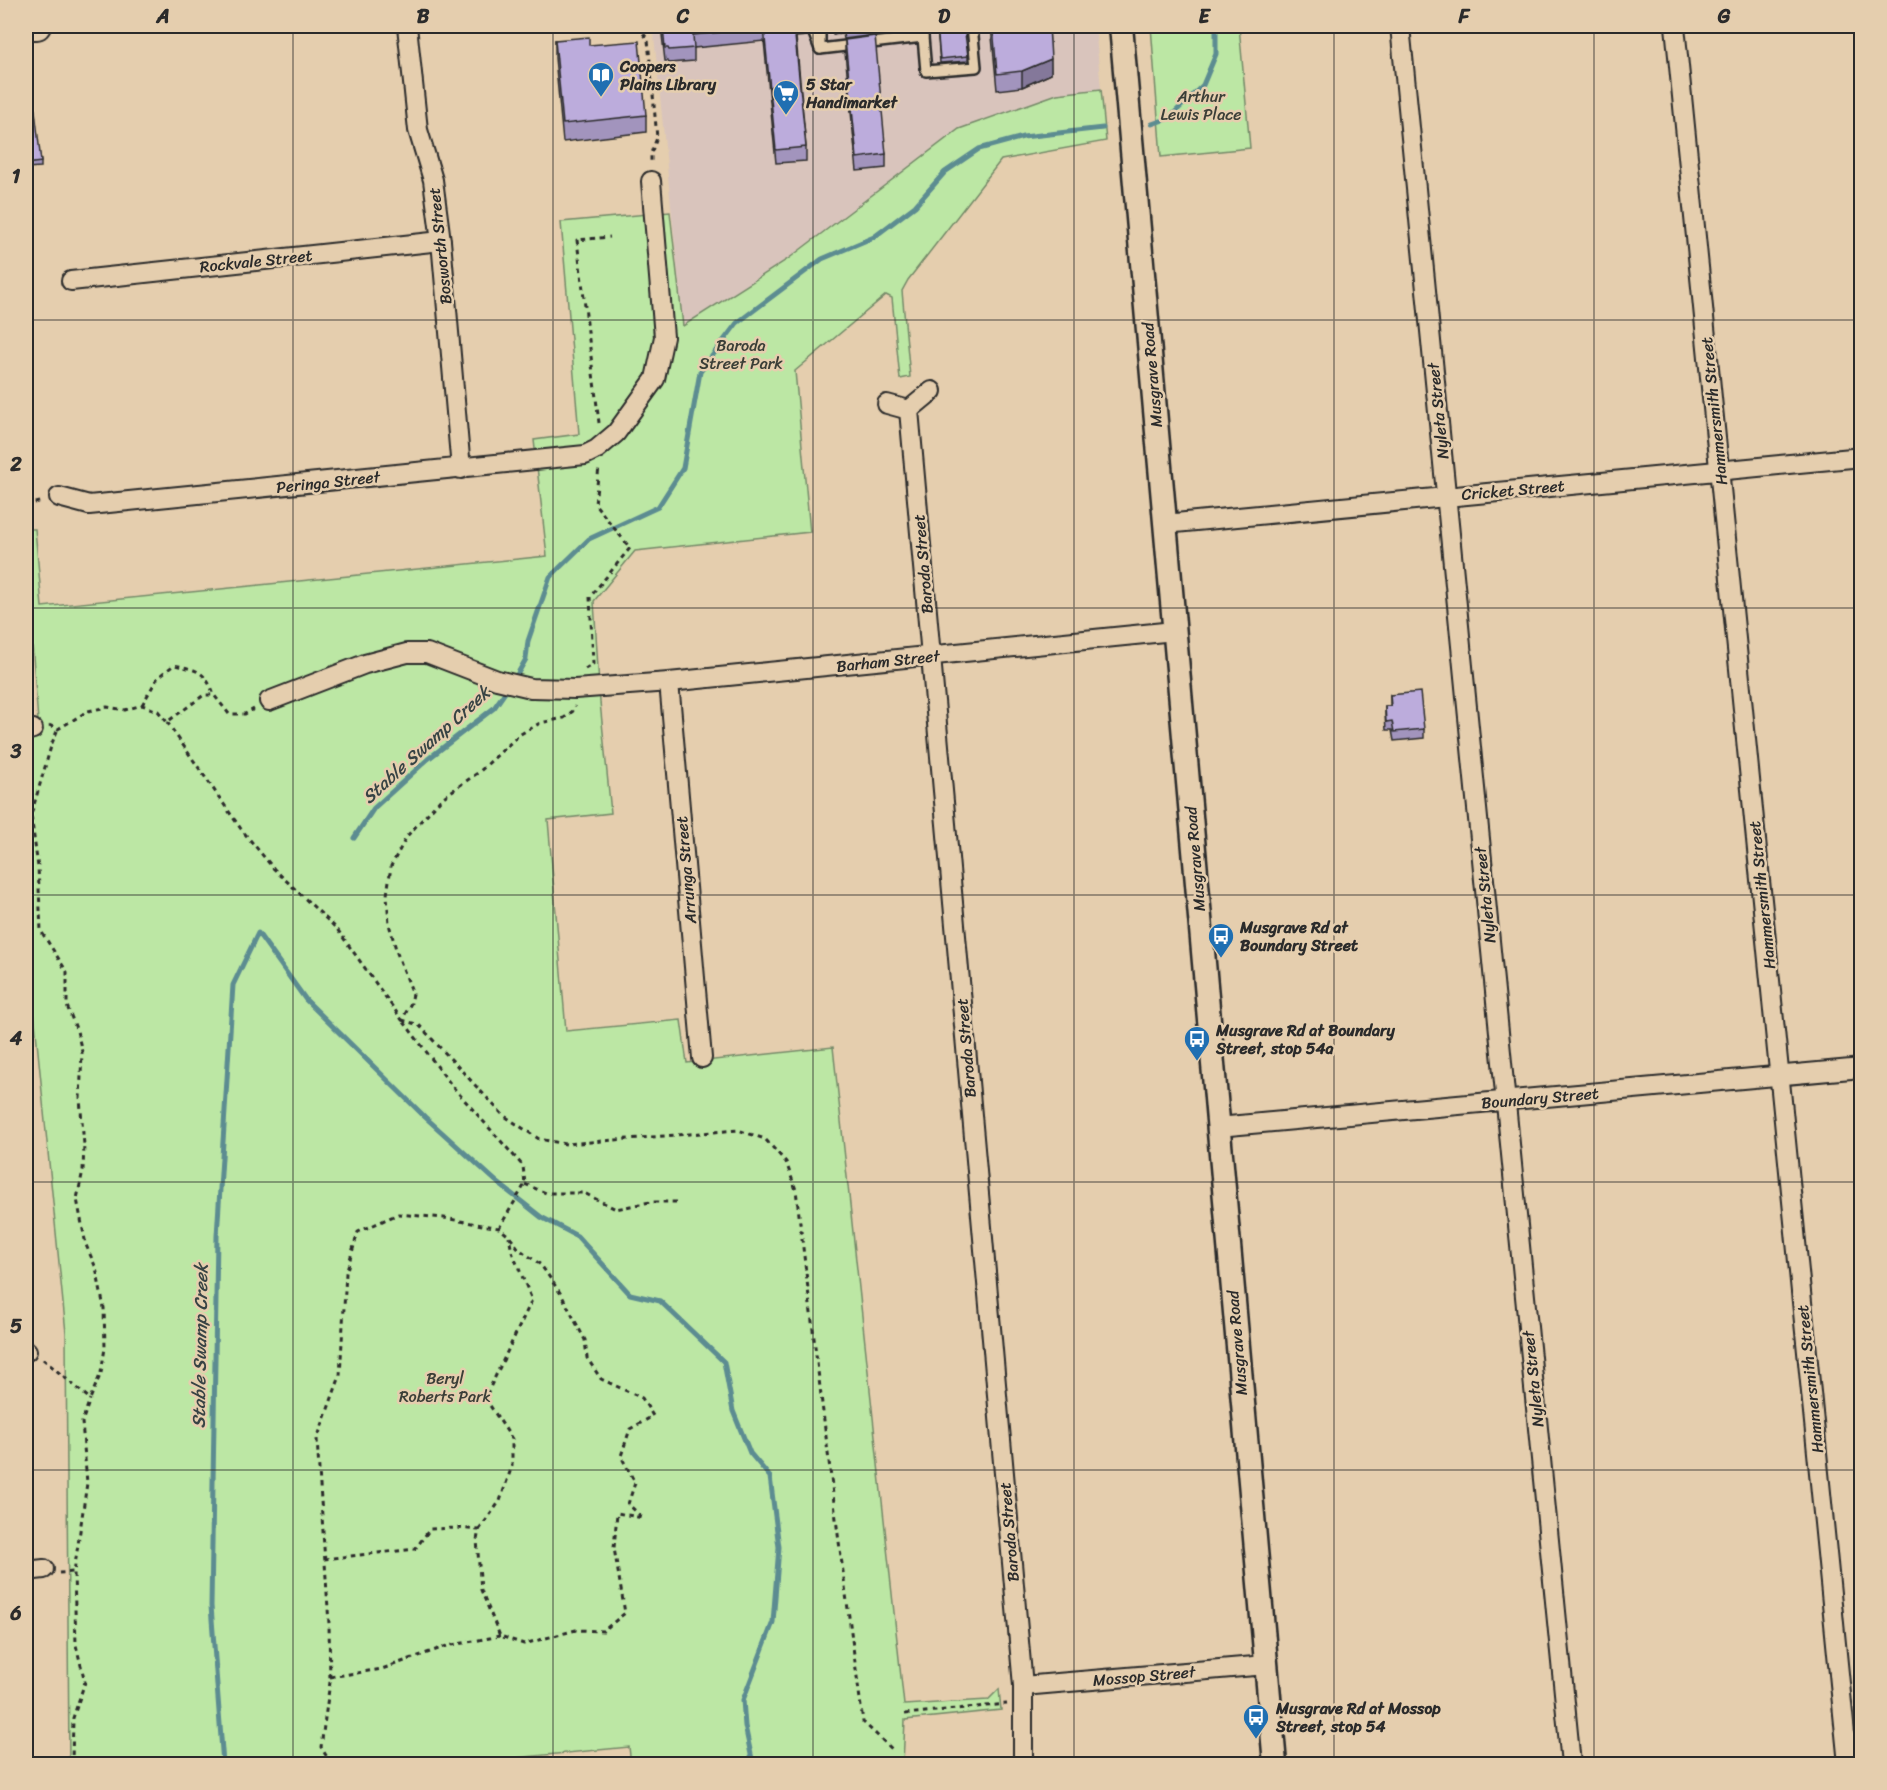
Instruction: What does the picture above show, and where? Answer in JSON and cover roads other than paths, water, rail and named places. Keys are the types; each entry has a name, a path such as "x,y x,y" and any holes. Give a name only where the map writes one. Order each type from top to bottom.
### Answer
{"main road":[{"path":"26,26 37,26"}],"street":[{"name":"Bosworth Street","path":"407,26 418,130 433,180 441,242 461,469"},
{"name":"Musgrave Road","path":"1121,26 1275,1764"},
{"name":"Nyleta Street","path":"1400,26 1571,1764"},
{"name":"Hammersmith Street","path":"1675,26 1848,1764"},
{"name":"Peringa Street","path":"59,497 89,505 585,455 598,457 655,379 664,336 651,181"},
{"name":"Rockvale Street","path":"71,281 441,242"},
{"path":"887,404 909,410 932,391"},
{"name":"Baroda Street","path":"909,410 1023,1694 1023,1764"},
{"name":"Cricket Street","path":"1165,524 1862,457"},
{"name":"Barham Street","path":"269,701 366,664 407,654 427,653 497,680 531,688 575,689 931,657 1174,631"},
{"name":"Arrunga Street","path":"669,682 702,1058"},
{"name":"Boundary Street","path":"1218,1127 1862,1068"},
{"name":"Mossop Street","path":"1023,1694 1266,1665"}],"lane":[{"path":"811,26 820,49"},
{"path":"820,26 820,49"},
{"path":"922,26 926,71 976,67 972,26"},
{"path":"820,49 923,37"}],"waterway":[{"path":"1152,124 1169,118 1203,85 1216,54 1216,26"},
{"name":"Stable Swamp Creek","path":"514,680 526,659 528,641 550,577 589,539 658,507 683,468 700,372 737,323 822,259 874,237 915,206 945,172 979,149 1023,137 1103,128"},
{"name":"Stable Swamp Creek","path":"354,838 374,808 428,759 494,708 508,688"},
{"path":"223,1764 211,1606 217,1236 233,985 258,933 306,1000 425,1117 498,1183 541,1217 577,1236 630,1294 660,1301 724,1362 733,1411 750,1453 770,1477 779,1547 773,1622 743,1700 745,1726 753,1764"}],"place":[{"name":"Coopers Plains Library","path":"601,98"},
{"name":"5 Star Handimarket","path":"786,116"},
{"name":"Musgrave Rd at Boundary Street","path":"1221,959"},
{"name":"Musgrave Rd at Boundary Street, stop 54a","path":"1197,1062"},
{"name":"Musgrave Rd at Mossop Street, stop 54","path":"1256,1740"}],"park label":[{"name":"Arthur Lewis Place","path":"1201,105"},
{"name":"Baroda Street Park","path":"741,354"},
{"name":"Beryl Roberts Park","path":"445,1387"}]}
